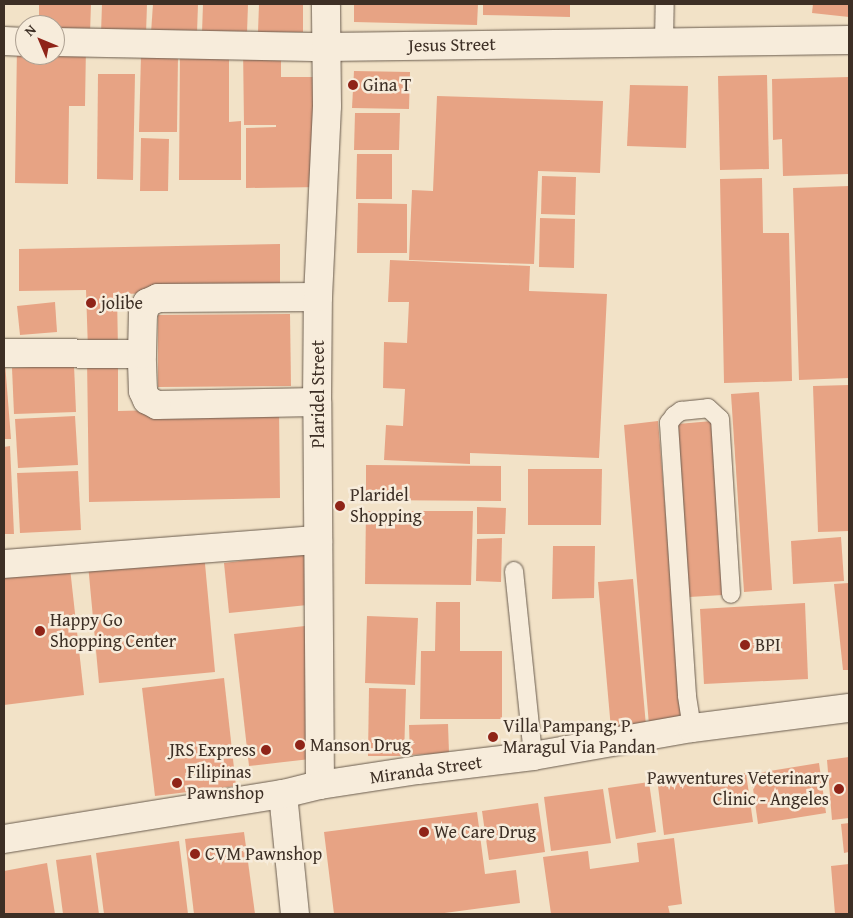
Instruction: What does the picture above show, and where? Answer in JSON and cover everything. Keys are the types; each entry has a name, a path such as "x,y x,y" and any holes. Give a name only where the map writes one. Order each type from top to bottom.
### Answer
{"street":[{"name":"Plaridel Street","path":"320,785 317,402 318,296 328,106 326,4"},
{"name":"Jesus Street","path":"65,42 326,46 849,40"},
{"path":"317,402 157,405 147,400 143,391 142,354 143,314 147,303 158,298 318,296"},
{"path":"4,353 142,354"},
{"path":"4,564 318,540"},
{"name":"Miranda Street","path":"4,839 284,794 320,785 533,756 692,728 849,708"},
{"path":"284,794 295,914"}],"lane":[{"path":"664,43 665,4"},
{"path":"692,728 687,695 669,423 681,411 708,408 720,419 731,594"},
{"path":"514,570 533,756"}],"building":[{"path":"39,4 91,4 90,34 65,35 65,15 39,15"},
{"path":"102,4 147,4 146,34 101,34"},
{"path":"153,4 198,4 197,33 151,33"},
{"path":"203,4 248,4 247,33 202,33"},
{"path":"259,4 303,4 303,32 258,32"},
{"path":"354,4 478,4 477,25 354,22"},
{"path":"483,4 570,4 570,17 483,15"},
{"path":"813,4 849,4 849,17 812,13"},
{"path":"86,46 85,106 69,106 68,184 15,183 17,65 65,65 65,52"},
{"path":"243,47 281,47 281,77 318,77 321,187 246,188 246,128 276,127 276,125 244,125"},
{"path":"180,52 229,53 229,122 241,121 241,180 179,180"},
{"path":"141,55 178,55 177,132 139,132"},
{"path":"354,71 410,72 409,109 352,108"},
{"path":"98,74 135,74 133,180 97,179"},
{"path":"767,75 769,169 720,170 718,76"},
{"path":"849,77 849,174 783,176 782,139 773,140 772,79"},
{"path":"630,85 688,86 686,148 627,146"},
{"path":"437,96 603,101 600,173 538,171 534,264 409,260 412,190 433,191"},
{"path":"355,113 400,113 399,150 354,150"},
{"path":"141,138 169,139 168,191 140,191"},
{"path":"357,154 392,154 392,199 356,199"},
{"path":"542,176 576,177 575,215 541,214"},
{"path":"762,178 763,233 789,233 792,381 724,383 720,179"},
{"path":"849,186 849,378 799,380 793,188"},
{"path":"358,203 407,204 407,253 357,253"},
{"path":"540,218 575,219 574,268 539,267"},
{"path":"280,244 280,291 117,294 118,350 88,350 86,290 19,291 19,249"},
{"path":"390,260 530,266 529,291 607,294 599,458 470,453 470,464 384,460 386,425 403,426 405,389 383,388 384,342 407,343 409,302 388,302"},
{"path":"55,302 57,332 20,335 17,306"},
{"path":"290,314 291,386 158,387 158,315"},
{"path":"87,359 118,359 118,411 279,407 280,498 89,502"},
{"path":"5,363 11,439 4,439"},
{"path":"74,365 76,412 14,414 12,368"},
{"path":"849,385 849,531 818,532 813,386"},
{"path":"759,392 772,590 744,592 731,394"},
{"path":"75,416 78,465 18,468 15,419"},
{"path":"658,421 683,722 649,725 624,425"},
{"path":"712,421 723,595 689,597 678,424"},
{"path":"10,446 14,534 4,534 4,447"},
{"path":"366,465 501,466 501,501 366,500"},
{"path":"528,469 602,469 601,525 528,525"},
{"path":"78,471 81,530 20,533 17,473"},
{"path":"477,507 506,508 505,534 477,534"},
{"path":"366,511 473,511 471,585 365,584"},
{"path":"841,537 844,581 793,584 791,541"},
{"path":"502,538 501,582 476,581 477,539"},
{"path":"553,546 595,546 594,598 552,599"},
{"path":"312,552 317,604 229,613 224,563"},
{"path":"204,553 215,672 99,683 88,564"},
{"name":"Happy Go Shopping Center","path":"69,559 84,695 4,705 4,567"},
{"path":"633,579 646,726 611,729 598,582"},
{"path":"849,583 849,670 843,670 834,584"},
{"path":"436,602 460,602 460,651 502,651 502,719 420,719 421,651 435,651"},
{"path":"805,603 808,679 704,684 700,609"},
{"path":"367,616 418,618 415,685 365,683"},
{"path":"305,626 319,758 249,766 234,634"},
{"path":"224,678 236,786 155,796 142,688"},
{"path":"369,688 406,689 404,756 368,756"},
{"path":"448,724 449,753 410,755 409,725"},
{"name":"Pawventures Veterinary Clinic - Angeles","path":"849,757 849,818 832,820 827,760"},
{"path":"819,763 826,813 758,824 751,774"},
{"path":"746,773 753,822 664,835 658,786"},
{"path":"649,782 656,832 616,839 608,788"},
{"path":"603,789 611,843 551,851 544,797"},
{"path":"538,803 545,852 489,860 482,811"},
{"path":"477,812 485,874 516,870 520,903 437,914 334,914 324,832"},
{"path":"849,823 849,852 844,853 841,824"},
{"path":"244,832 255,914 194,914 185,839"},
{"path":"674,838 682,904 668,906 670,914 551,914 543,857 588,851 590,869 639,862 637,843"},
{"path":"179,841 188,914 104,914 96,853"},
{"path":"91,855 99,914 63,914 56,860"},
{"path":"47,863 55,914 4,914 4,871"},
{"path":"849,864 849,914 835,914 831,866"}],"place":[{"name":"Gina T","path":"353,85"},
{"name":"jolibe","path":"91,303"},
{"name":"Plaridel Shopping","path":"340,506"},
{"name":"Happy Go Shopping Center","path":"40,631"},
{"name":"BPI","path":"745,645"},
{"name":"Villa Pampang; P. Maragul Via Pandan","path":"493,737"},
{"name":"Manson Drug","path":"300,745"},
{"name":"JRS Express","path":"266,750"},
{"name":"Filipinas Pawnshop","path":"177,783"},
{"name":"Pawventures Veterinary Clinic - Angeles","path":"839,789"},
{"name":"We Care Drug","path":"424,832"},
{"name":"CVM Pawnshop","path":"195,854"}]}
